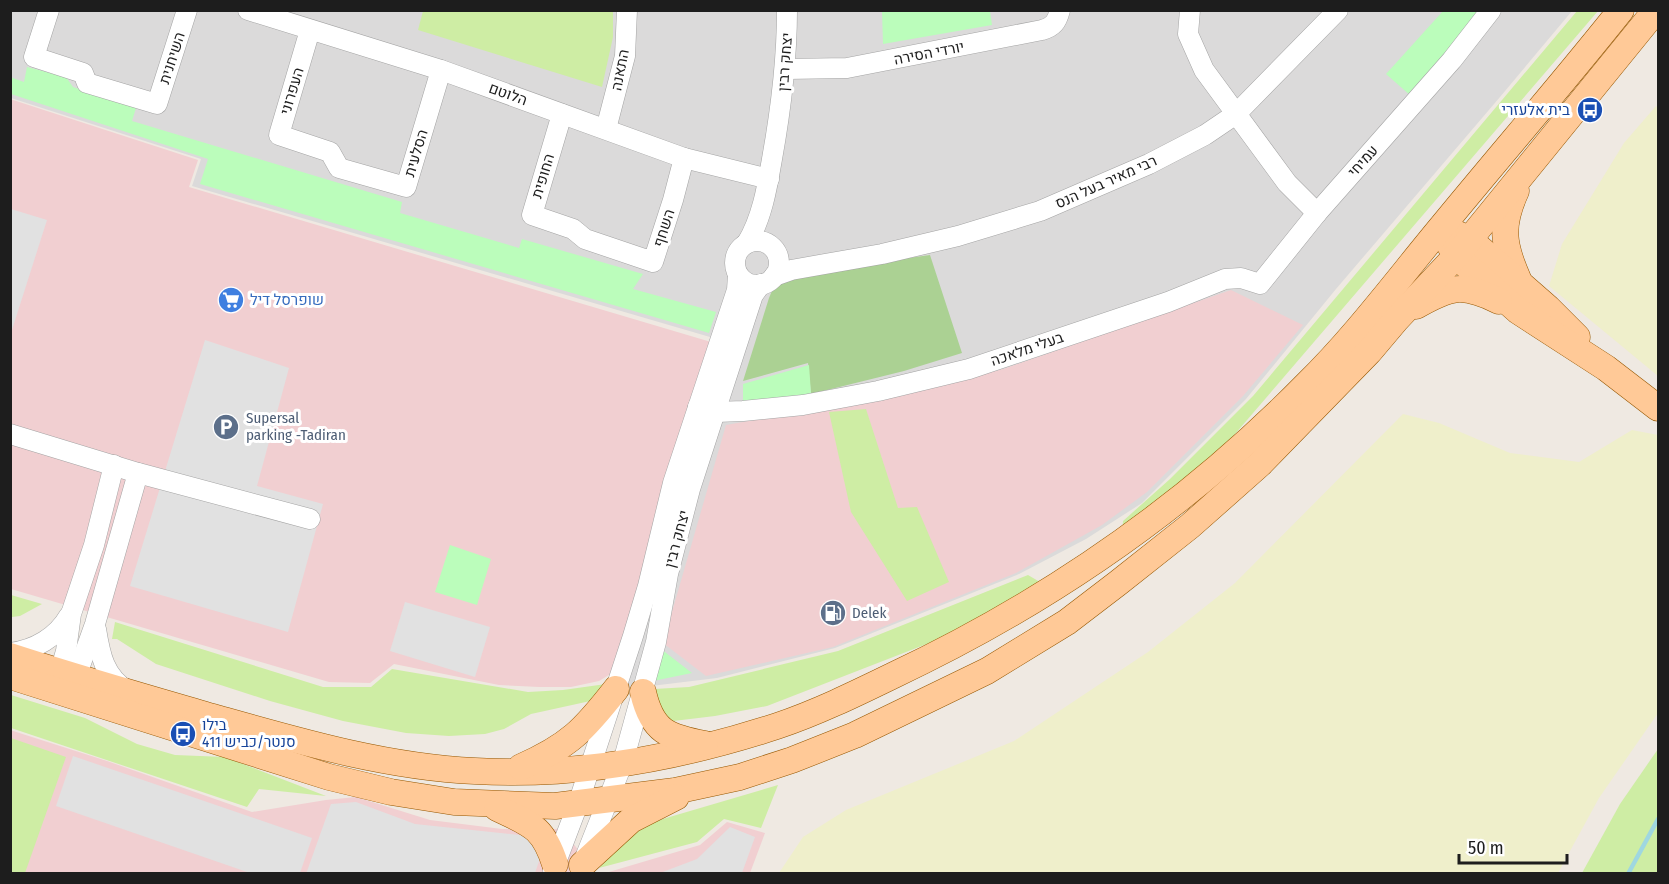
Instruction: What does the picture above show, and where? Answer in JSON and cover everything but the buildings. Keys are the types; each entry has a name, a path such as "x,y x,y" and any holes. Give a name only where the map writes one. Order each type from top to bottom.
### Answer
{"main road":[{"path":"10,676 67,681 133,693 269,734 363,756 435,769 510,772 623,762 709,745 782,724 913,666 1037,598 1123,541 1200,481 1305,387 1339,351 1621,10"},
{"path":"10,654 67,681 362,786 435,800 555,806 578,804 608,798 701,787 792,760 855,735 987,671 1067,622 1181,533 1260,464 1370,352 1463,247 1656,10"},
{"path":"1520,282 1508,257 1504,228 1509,208 1524,174"},
{"path":"1440,228 1463,247 1520,282 1606,368"},
{"path":"1463,247 1518,311"},
{"path":"1396,320 1441,293 1463,288 1478,291 1518,311 1606,368 1659,408"},
{"path":"510,772 563,746 588,724 616,689"},
{"path":"644,692 646,705 656,725 675,736 709,745"},
{"path":"489,804 536,828 567,869 631,820 660,804 701,787"}],"street":[{"name":"השיחנית","path":"49,10 34,57 82,73 87,83 157,104 187,10"},
{"name":"הלוטם","path":"248,10 441,70 684,158 768,181"},
{"name":"התאנה","path":"606,129 625,56 627,10"},
{"name":"יצחק רבין","path":"763,247 768,231 768,181 782,108 786,69 787,10"},
{"name":"יורדי הסירה","path":"786,69 847,68 1042,30 1050,28 1057,20 1060,10"},
{"path":"1190,10 1188,34 1204,70 1287,183 1317,213"},
{"name":"רבי מאיר בעל הנס","path":"768,280 825,263 882,254 958,236 1040,211 1149,164 1205,135 1236,114 1338,10"},
{"name":"עמיחי","path":"1317,213 1452,60 1491,10"},
{"name":"העפרוני","path":"310,30 279,135 330,152"},
{"name":"הסלעית","path":"330,152 339,168 406,187 441,70"},
{"name":"החופית","path":"562,114 532,215 573,229 585,239"},
{"name":"השחף","path":"585,239 653,262 684,158"},
{"name":"בעלי מלאכה","path":"707,410 742,411 803,405 920,382 969,369 1168,302 1225,279 1241,279 1260,284 1317,213"},
{"path":"763,247 778,263 768,280 747,282 738,275 735,264 737,252 763,247"},
{"name":"רבי מאיר בעל הנס","path":"763,247 825,263"},
{"name":"יצחק רבין","path":"567,869 608,798 623,762 644,692 662,617 668,574 737,290 738,275"},
{"name":"יצחק רבין","path":"567,869 578,804 648,586 673,483 707,410 753,295 768,280"},
{"path":"10,434 138,473 310,519"},
{"path":"10,654 32,648 51,637 60,630 70,614 94,545 114,465"},
{"path":"67,681 95,624 138,473"},
{"path":"67,681 66,651 70,614"},
{"path":"95,624 100,653 106,669 112,679 133,693"}],"shaded area":[{"path":"11,11 1572,11 1336,289 1246,399 1142,503 1086,539 1019,574 835,648 717,678 618,690 651,550 710,337 192,186 201,159 11,98"},
{"path":"10,99 198,160 189,187 711,342 617,670 599,681 571,687 539,687 499,685 394,664 370,683 329,682 11,589"},
{"path":"10,209 47,220 11,333"},
{"path":"1231,290 1303,325 1243,396 1147,492 1102,525 1016,573 833,647 706,676 663,643 726,425 891,396 1003,369"},
{"name":"Supersal parking -Tadiran","path":"205,340 289,368 257,486 323,504 288,632 130,586"},
{"path":"405,602 490,627 475,677 390,651"},
{"path":"10,730 252,812 356,797 430,820 502,829 562,829 596,873 11,873"},
{"path":"73,756 312,838 300,873 250,873 56,806"},
{"path":"356,802 415,824 547,838 535,873 306,874 331,804"},
{"path":"727,822 765,833 750,873 602,874 700,845"},
{"path":"730,827 755,837 742,873 660,873 697,859"}],"green space":[{"path":"423,11 613,11 613,37 602,87 418,30"},
{"path":"882,11 990,11 992,25 883,44"},
{"path":"1443,11 1481,11 1411,96 1386,74"},
{"path":"1577,11 1598,11 1235,434 1197,474 1122,536 1123,521 1170,479 1253,396"},
{"path":"27,67 66,77 73,87 136,108 132,121 402,202 400,213 519,248 522,239 643,274 633,289 716,312 709,333 200,184 208,159 11,94 10,77 24,82"},
{"path":"1656,106 1658,108 1658,376 1549,286 1562,244 1624,143"},
{"path":"930,255 962,353 904,371 811,394 808,363 743,381 769,298 774,286 785,275"},
{"path":"809,365 811,394 743,407 743,384"},
{"path":"866,409 898,508 917,507 949,582 907,601 851,512 829,412"},
{"path":"1403,414 1439,423 1510,453 1579,462 1632,430 1658,435 1658,713 1599,798 1558,873 779,873 803,837 846,810 1014,741 1148,652 1235,583"},
{"path":"450,545 491,559 477,605 435,592"},
{"path":"1028,575 1045,585 937,640 767,706 715,716 665,722 654,689 689,687 838,651"},
{"path":"10,595 42,604 20,616 12,617"},
{"path":"115,622 323,687 371,687 392,669 528,692 606,684 604,698 531,714 504,729 485,734 449,736 406,733 343,721 270,701 156,664 117,639 112,639"},
{"path":"661,649 692,673 653,681"},
{"path":"11,695 85,718 137,744 175,755 225,757 326,796 259,789 247,807 11,728"},
{"path":"11,738 66,757 25,873 11,873"},
{"path":"1658,749 1658,873 1582,873 1620,804"},
{"path":"778,785 761,828 724,819 697,842 599,868 633,833 656,821"}],"waterway":[{"path":"1628,874 1658,819"}],"place":[{"name":"בית אלעזרי","path":"1590,110"},
{"name":"שופרסל דיל","path":"231,300"},
{"name":"Supersal parking -Tadiran","path":"226,427"},
{"name":"Delek","path":"833,613"},
{"name":"בילו סנטר/כביש 411","path":"183,734"}]}
